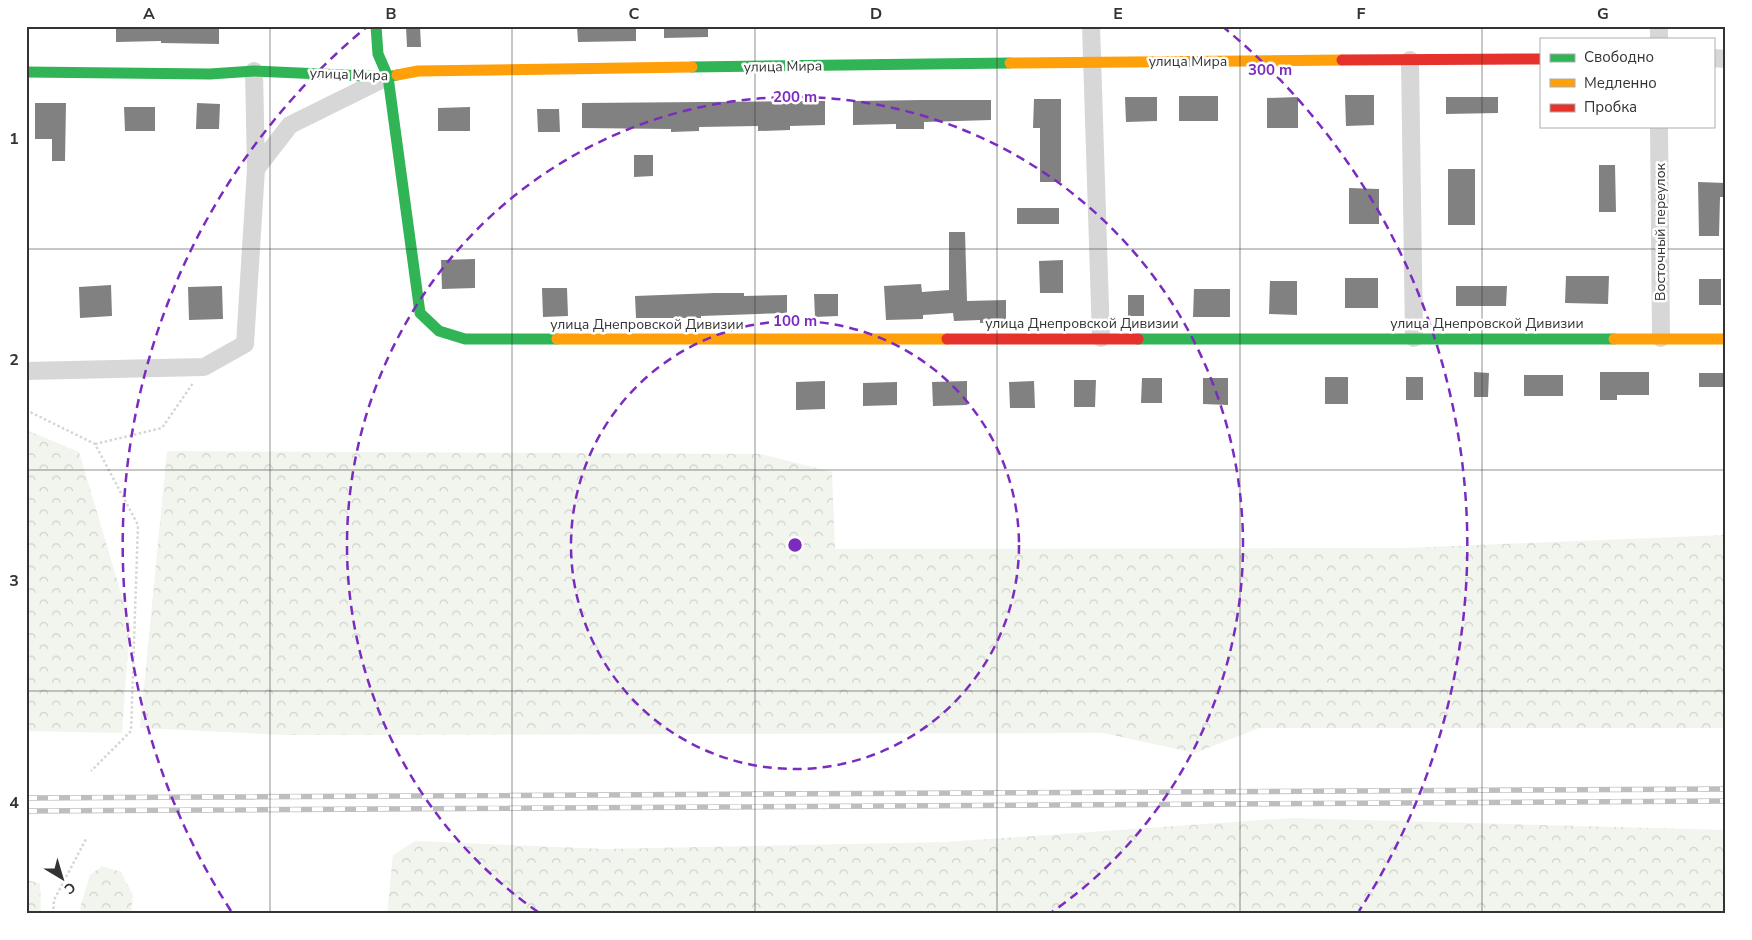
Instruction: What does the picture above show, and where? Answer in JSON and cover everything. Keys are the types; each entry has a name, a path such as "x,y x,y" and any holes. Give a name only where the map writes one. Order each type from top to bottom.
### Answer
{"street":[{"path":"256,170 290,125 388,77 378,54 376,26"},
{"path":"1091,26 1101,338"},
{"name":"улица Мира","path":"26,72 210,74 254,71 388,77 418,70 1540,58"},
{"path":"1410,60 1414,338"},
{"path":"26,371 204,367 245,344 256,170 254,71"},
{"name":"улица Днепровской Дивизии","path":"388,77 420,313 439,331 464,340 1726,339"},
{"name":"Восточный переулок","path":"1659,128 1661,338"}],"path":[{"path":"95,444 162,428 204,367"},
{"path":"26,410 95,444 138,525 131,731 92,771"},
{"path":"53,914 54,900 86,839"}],"green space":[{"path":"26,430 79,452 130,623 122,733 26,731"},
{"path":"167,451 761,454 832,472 835,549 1405,548 1726,535 1726,728 1259,728 1195,753 1103,733 287,735 140,728"},
{"path":"1291,818 1726,830 1726,914 387,914 393,855 415,841 605,849 946,842"},
{"path":"102,866 121,872 133,895 131,914 82,914 80,908 90,875"},
{"path":"26,880 40,883 41,914 26,914"}],"building":[{"path":"116,26 219,26 219,44 161,43 161,41 116,42"},
{"path":"406,26 420,26 421,47 407,47"},
{"path":"577,26 636,26 636,41 578,42"},
{"path":"664,26 708,26 708,37 664,38"},
{"path":"1345,95 1374,95 1374,125 1346,126"},
{"path":"1179,96 1218,96 1218,121 1179,121"},
{"path":"1125,97 1157,97 1157,121 1126,122"},
{"path":"1298,97 1298,128 1267,128 1267,98"},
{"path":"1446,97 1498,97 1498,113 1446,114"},
{"path":"1034,99 1061,99 1061,182 1040,182 1040,128 1033,128"},
{"path":"991,100 991,120 924,122 924,129 896,129 896,124 853,125 853,101"},
{"path":"825,101 825,125 790,126 790,130 758,131 758,126 699,127 699,131 671,132 671,129 582,128 582,103"},
{"path":"35,103 66,103 65,161 52,161 52,139 35,139"},
{"path":"197,103 220,104 219,129 196,129"},
{"path":"124,107 155,107 155,131 125,131"},
{"path":"470,107 470,131 438,131 438,108"},
{"path":"537,109 559,109 560,132 538,132"},
{"path":"634,155 653,155 653,176 634,177"},
{"path":"1599,165 1615,165 1616,212 1599,212"},
{"path":"1448,169 1475,169 1475,225 1448,225"},
{"path":"1698,182 1726,183 1726,197 1720,197 1719,236 1699,236"},
{"path":"1349,188 1379,189 1379,224 1349,224"},
{"path":"1017,208 1059,208 1059,224 1017,224"},
{"path":"949,232 965,232 967,301 1006,300 1006,322 954,321 953,313 923,315 923,319 886,320 884,286 921,284 922,292 949,290"},
{"path":"475,259 475,288 442,289 441,260"},
{"path":"1063,260 1063,293 1040,293 1039,261"},
{"path":"1566,276 1609,276 1608,304 1565,303"},
{"path":"1345,278 1378,278 1378,308 1345,308"},
{"path":"1699,279 1721,279 1721,305 1699,305"},
{"path":"1270,281 1297,281 1297,315 1269,314"},
{"path":"111,285 112,316 80,318 79,287"},
{"path":"222,286 223,319 189,320 188,287"},
{"path":"1456,286 1507,286 1506,306 1456,306"},
{"path":"542,288 567,288 568,316 543,317"},
{"path":"1194,289 1230,289 1230,317 1193,317"},
{"path":"744,293 744,296 787,295 787,313 701,316 701,318 636,318 635,296"},
{"path":"814,294 838,294 838,316 815,317"},
{"path":"1128,295 1144,295 1144,316 1128,316"},
{"path":"1474,372 1489,373 1488,397 1474,397"},
{"path":"1600,372 1649,372 1649,395 1617,395 1617,400 1600,400"},
{"path":"1699,373 1724,373 1724,387 1699,387"},
{"path":"1524,375 1563,375 1563,396 1524,396"},
{"path":"1325,377 1348,377 1348,404 1325,404"},
{"path":"1406,377 1423,377 1423,400 1406,400"},
{"path":"1142,378 1162,378 1162,403 1141,403"},
{"path":"1203,378 1228,378 1228,405 1203,404"},
{"path":"1074,380 1096,380 1095,407 1074,407"},
{"path":"825,381 825,409 796,410 796,382"},
{"path":"967,381 967,405 933,406 932,382"},
{"path":"1034,381 1035,408 1010,408 1009,382"},
{"path":"897,382 897,405 863,406 863,383"}],"railway":[{"path":"26,798 1726,789"},
{"path":"26,811 1726,801"}],"traffic: fast":[{"path":"376,26 378,54 388,77 420,313 439,331 465,339 557,339"},
{"path":"692,67 1010,63"},
{"path":"26,72 210,74 254,71 388,77 397,75"},
{"path":"1138,339 1614,339"}],"traffic: slow":[{"path":"1010,63 1342,60"},
{"path":"397,75 418,71 692,67"},
{"path":"557,339 947,339"},
{"path":"1614,339 1726,339"}],"traffic: jam":[{"path":"1342,60 1540,59"},
{"path":"947,339 1138,339"}]}
